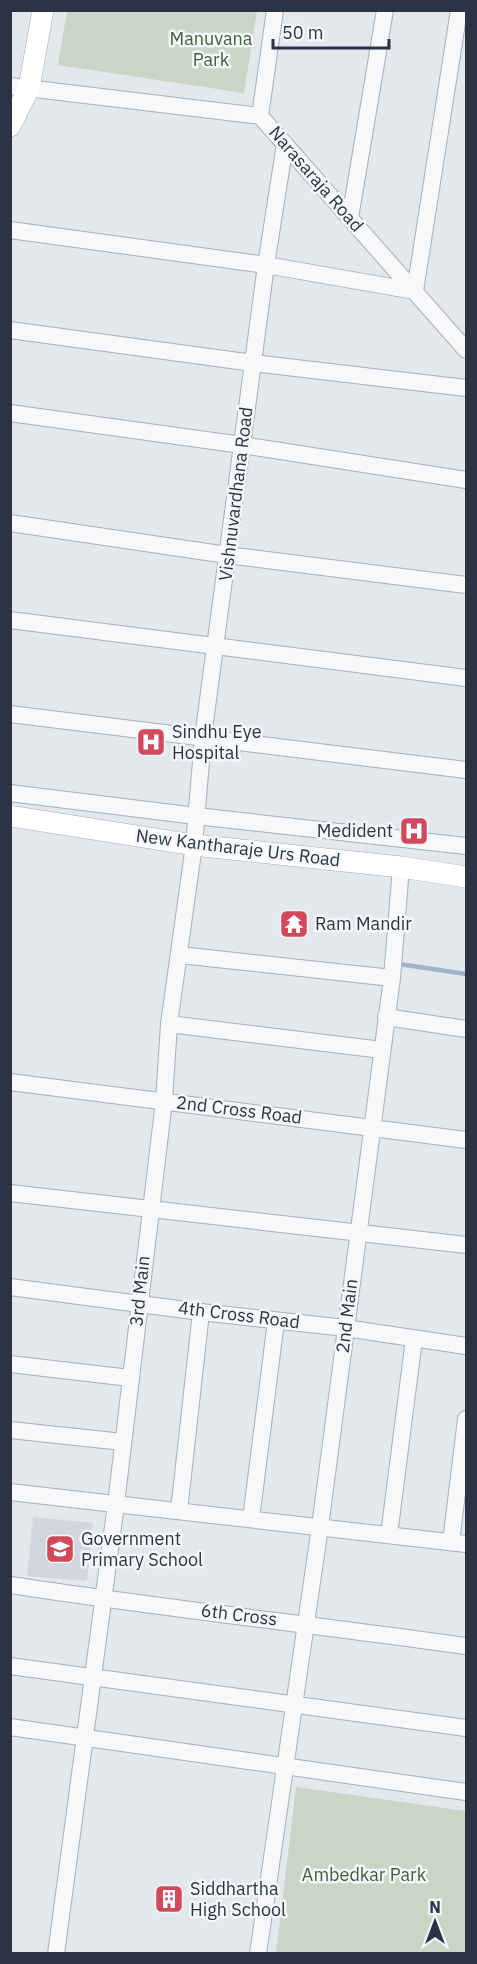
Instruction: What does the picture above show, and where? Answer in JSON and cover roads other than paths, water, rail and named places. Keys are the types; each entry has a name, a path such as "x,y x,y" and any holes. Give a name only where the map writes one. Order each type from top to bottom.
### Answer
{"main road":[{"path":"12,120 43,10"},
{"name":"New Kantharaje Urs Road","path":"10,816 194,845 401,867 466,877"}],"street":[{"path":"260,116 275,10"},
{"path":"350,218 386,10"},
{"path":"10,230 266,265 415,291 459,10"},
{"name":"Narasaraja Road","path":"20,87 260,116 466,350"},
{"name":"Vishnuvardhana Road","path":"194,845 203,737 266,265 285,144"},
{"path":"10,330 253,363 466,388"},
{"path":"10,414 242,445 466,480"},
{"path":"10,522 228,555 466,585"},
{"path":"10,620 466,678"},
{"path":"10,714 466,770"},
{"path":"10,793 466,846"},
{"name":"3rd Main","path":"56,1953 116,1504 164,1101 169,1024 194,845"},
{"name":"2nd Main","path":"258,1953 320,1527 392,978 401,867"},
{"path":"180,955 392,978"},
{"path":"386,1017 466,1029"},
{"path":"169,1024 382,1050"},
{"name":"2nd Cross Road","path":"10,1082 466,1140"},
{"path":"10,1193 466,1245"},
{"name":"4th Cross Road","path":"10,1287 345,1328 466,1346"},
{"path":"179,1511 201,1312"},
{"path":"251,1520 276,1320"},
{"path":"389,1535 414,1339"},
{"path":"10,1364 130,1378"},
{"path":"10,1492 459,1543 466,1419"},
{"path":"10,1430 123,1442"},
{"name":"6th Cross","path":"10,1584 104,1599 466,1646"},
{"path":"10,1666 466,1728"},
{"path":"10,1727 466,1792"}],"waterway":[{"path":"399,964 466,974"}],"place":[{"name":"Sindhu Eye Hospital","path":"151,742"},
{"name":"Medident","path":"414,831"},
{"name":"Ram Mandir","path":"294,924"},
{"name":"Government Primary School","path":"60,1549"},
{"name":"Siddhartha High School","path":"169,1899"}],"park label":[{"name":"Manuvana Park","path":"211,49"},
{"name":"Ambedkar Park","path":"364,1875"}]}
